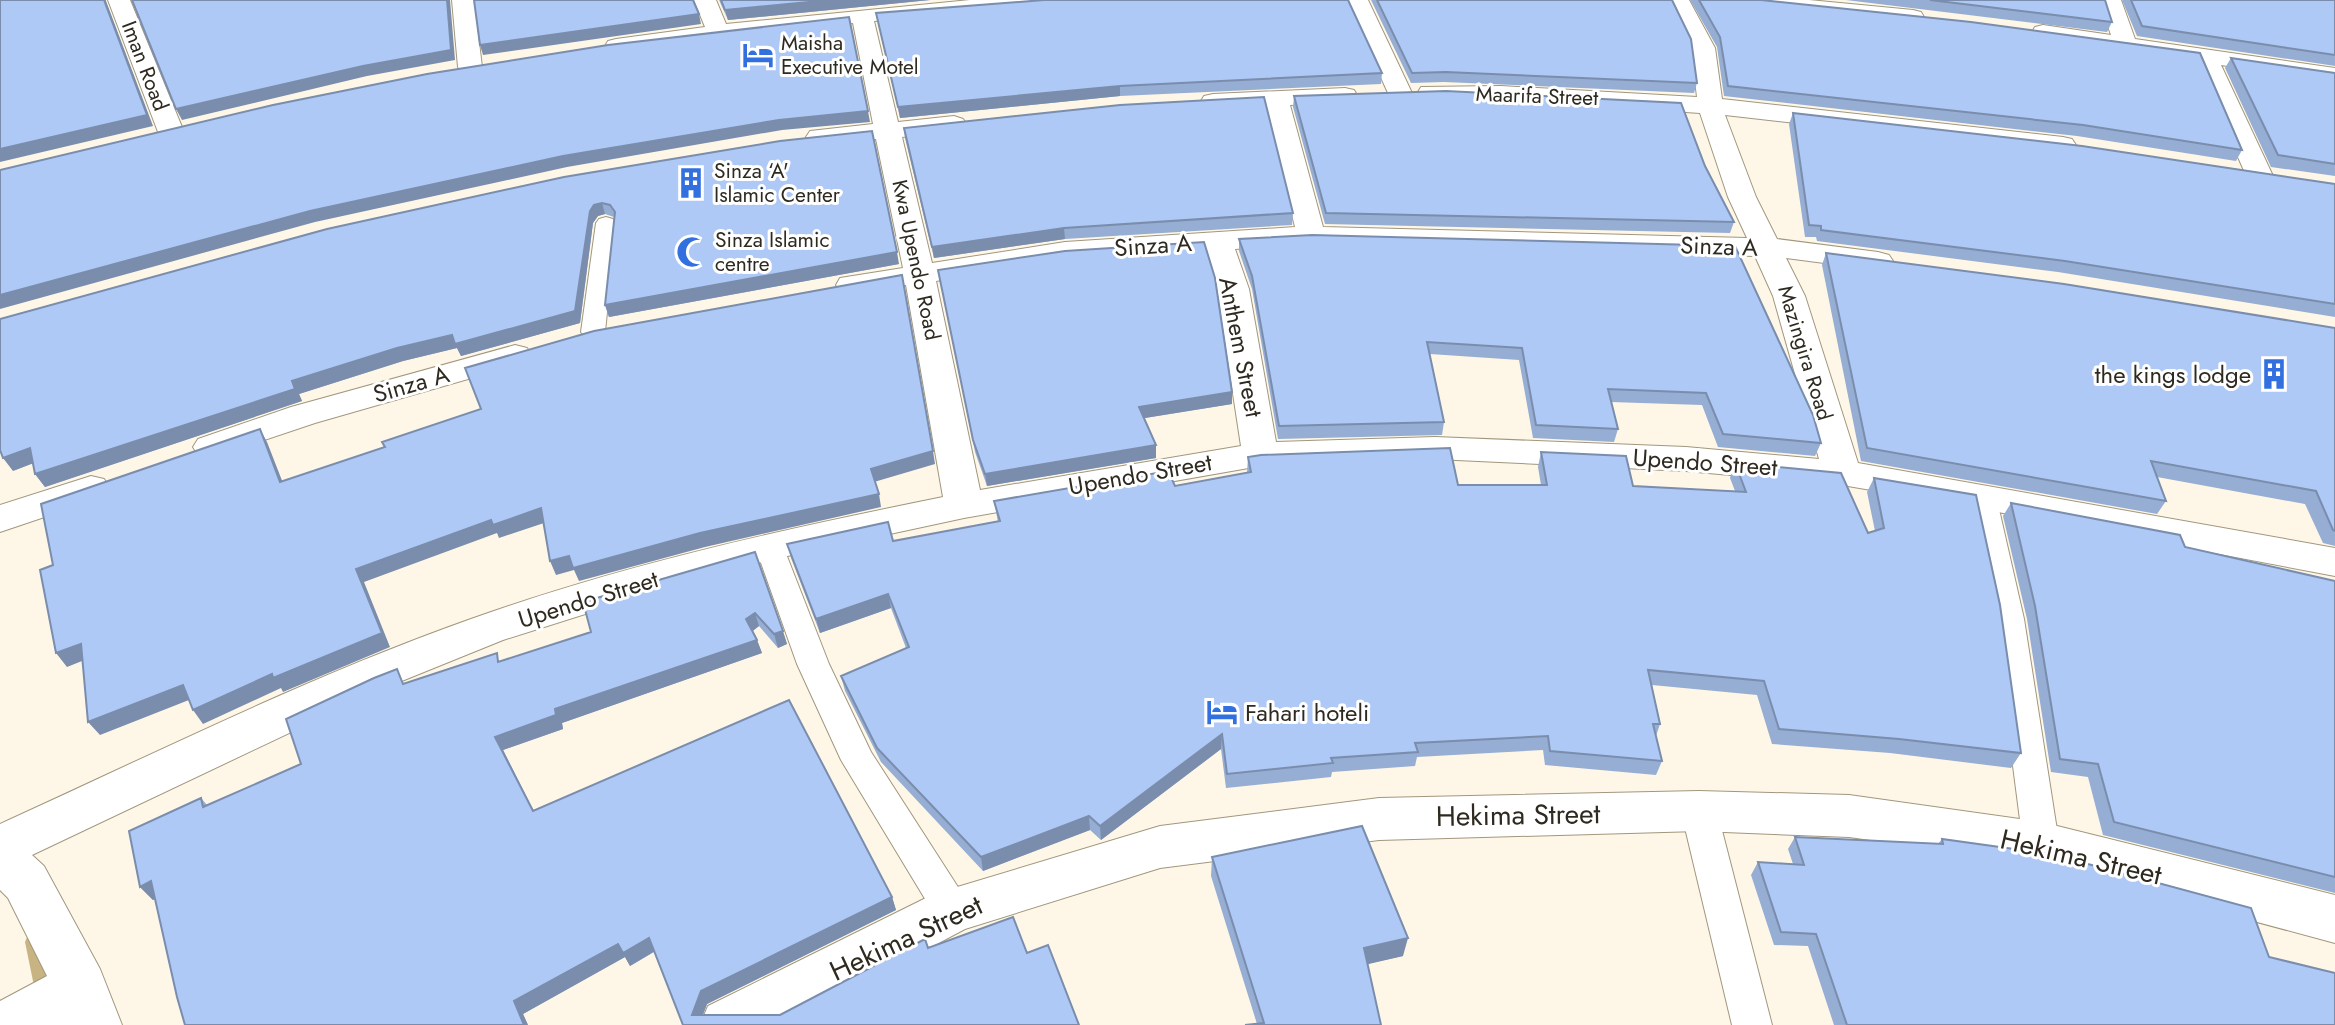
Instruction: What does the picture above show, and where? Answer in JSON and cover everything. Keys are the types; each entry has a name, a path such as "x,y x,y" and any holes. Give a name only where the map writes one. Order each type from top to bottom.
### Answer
{"street":[{"name":"Iman Road","path":"120,0 171,132"},
{"path":"463,0 470,67"},
{"path":"705,0 718,31"},
{"path":"599,48 718,31 961,3 1063,0"},
{"path":"1357,0 1400,93"},
{"name":"Mazingira Road","path":"1678,0 1703,48 1710,105 1722,146 1742,197 1789,296 1842,473"},
{"path":"1745,0 1853,5 1935,19"},
{"path":"2110,0 2125,42"},
{"name":"Kwa Upendo Road","path":"862,16 919,272 964,505"},
{"path":"2016,29 2125,42 2335,75"},
{"path":"2205,55 2258,176"},
{"path":"444,72 496,63"},
{"name":"Maarifa Street","path":"1185,102 1400,93 1558,96 1710,105 1825,116 2091,149"},
{"path":"1276,97 1311,234"},
{"path":"795,139 975,122"},
{"path":"144,139 197,126"},
{"name":"Sinza A","path":"824,290 919,272 1065,251 1311,234 1768,247 1906,265"},
{"name":"Anthem Street","path":"1218,241 1233,289 1261,454"},
{"name":"Sinza A","path":"184,456 303,415 580,337"},
{"name":"Upendo Street","path":"0,847 366,677 488,629 577,601 769,547 964,505 1261,454 1435,448 1686,458 1842,473 1982,496 2335,562"},
{"path":"0,519 118,478"},
{"name":"Hekima Street","path":"727,1025 952,910 1160,847 1379,819 1699,811 1849,816 2042,843 2335,919"},
{"path":"0,856 26,882 88,1006 11,1025"}],"lane":[{"path":"580,337 606,223"},
{"path":"1982,496 2009,619 2042,843"},
{"path":"769,547 813,664 858,760 952,910"},
{"path":"1699,811 1752,1025"}],"building":[{"path":"0,0 104,0 147,115 0,149"},
{"path":"132,0 447,0 451,50 363,66 176,109"},
{"path":"474,0 693,0 699,14 480,45"},
{"path":"721,0 830,0 725,10"},
{"path":"1044,0 1348,0 1382,73 1120,86 898,107 876,13"},
{"path":"1377,0 1672,0 1691,39 1697,83 1446,72 1412,73"},
{"path":"1699,0 1761,0 1971,22 2200,53 2242,150 2083,125 1728,86 1720,37"},
{"path":"1930,0 2105,0 2112,22"},
{"path":"2131,0 2335,0 2335,55 2142,26"},
{"path":"849,17 868,111 779,120 563,156 310,211 0,295 0,170 273,105 427,74 608,45"},
{"path":"2231,58 2335,73 2335,164 2278,155"},
{"path":"1446,91 1681,103 1705,166 1734,222 1326,213 1294,96"},
{"path":"1264,97 1293,213 1064,228 932,247 904,128 1120,105"},
{"path":"1793,113 2082,146 2335,184 2335,304 2065,261 1821,230 1821,226 1809,225"},
{"path":"872,131 897,252 605,305 615,212 610,205 602,203 594,205 590,211 575,311 455,344 452,335 397,348 292,381 295,389 35,474 30,448 3,458 0,450 0,319 327,229 564,177 780,141"},
{"path":"1312,235 1735,246 1813,415 1821,443 1723,434 1706,393 1608,389 1618,429 1536,425 1522,348 1427,342 1444,422 1279,426 1252,276 1239,239"},
{"path":"1204,242 1215,278 1232,392 1139,407 1156,445 985,474 973,440 938,270 1065,251"},
{"path":"1826,253 2064,284 2335,328 2335,531 2316,491 2151,461 2166,501 1867,448"},
{"path":"902,275 933,451 871,469 879,494 700,533 573,568 569,556 550,561 541,508 493,525 491,520 356,569 382,633 273,678 272,674 193,710 183,685 88,722 81,644 56,653 40,570 53,565 41,504 260,429 280,482 385,447 382,442 481,409 465,368 594,331"},
{"path":"1450,448 1458,485 1547,485 1541,452 1626,456 1633,486 1746,492 1735,463 1841,473 1868,533 1884,528 1874,478 1976,495 2000,605 2021,753 1779,729 1764,681 1648,670 1660,724 1653,724 1662,761 1550,751 1548,736 1415,743 1418,752 1331,758 1333,763 1227,774 1222,734 1100,826 1089,816 981,857 877,748 841,676 909,647 888,594 816,619 787,544 888,522 893,541 1000,521 994,501 1168,471 1175,486 1251,472 1248,457 1261,455"},
{"path":"2011,503 2180,535 2185,547 2335,581 2335,877 2114,822 2098,764 2060,759 2035,606"},
{"path":"755,552 783,631 774,634 755,613 746,619 757,640 555,709 556,715 495,737 533,811 789,700 892,897 701,991 692,1015 780,1015 925,939 928,948 1013,917 1027,953 1048,945 1079,1025 683,1025 649,938 623,953 618,944 514,1001 524,1025 185,1025 151,881 140,887 129,831 201,798 203,807 301,764 286,719 374,678 397,669 403,684 497,653 498,662 591,632 583,602"},
{"path":"1362,826 1408,938 1364,948 1381,1025 1245,1025 1264,1023 1212,857"},
{"path":"1795,837 1943,844 1942,839 2051,854 2251,908 2269,957 2335,973 2335,1025 1847,1025 1816,934 1781,932 1758,862 1804,865"}],"waterway":[{"path":"36,942 53,1025"}],"place":[{"name":"Maisha Executive Motel","path":"758,55"},
{"name":"Sinza ‘A' Islamic Center","path":"691,183"},
{"name":"Sinza Islamic centre","path":"692,252"},
{"name":"the kings lodge","path":"2274,374"},
{"name":"Fahari hoteli","path":"1222,712"}]}
